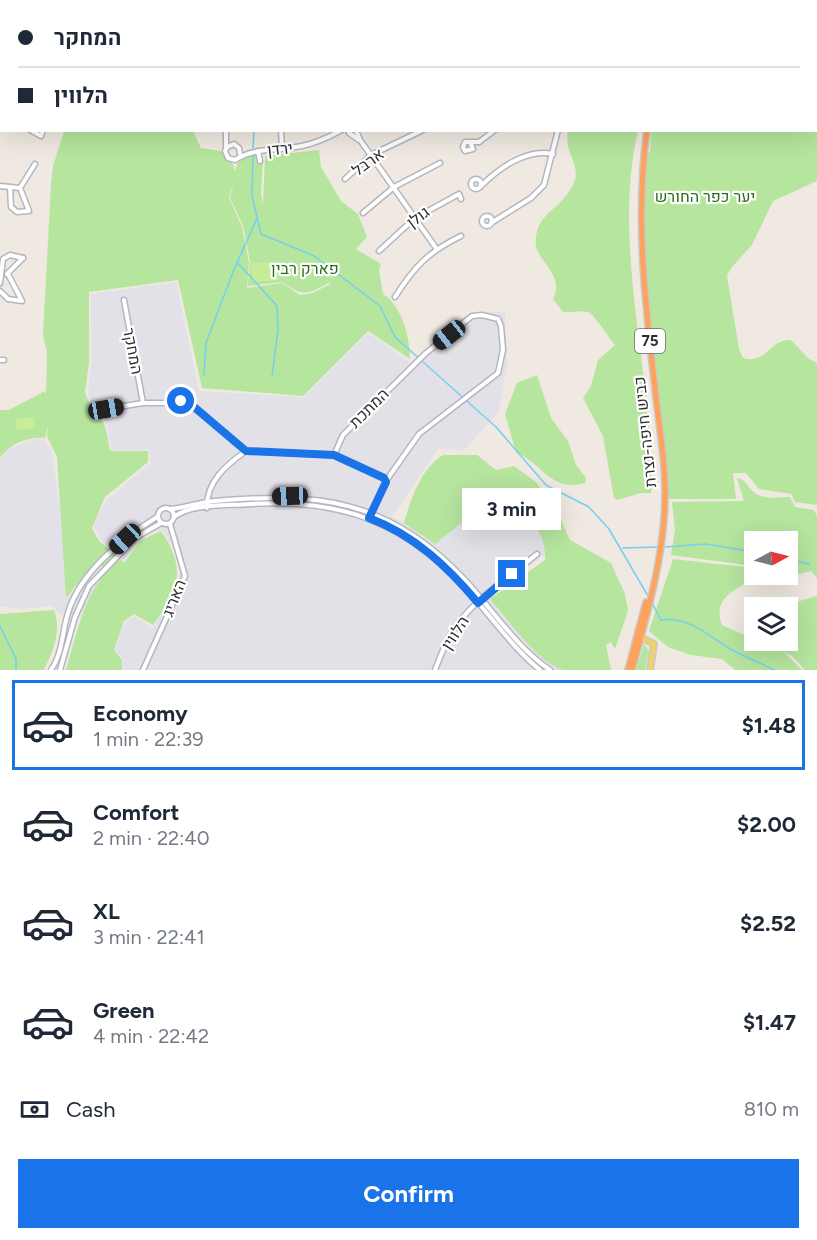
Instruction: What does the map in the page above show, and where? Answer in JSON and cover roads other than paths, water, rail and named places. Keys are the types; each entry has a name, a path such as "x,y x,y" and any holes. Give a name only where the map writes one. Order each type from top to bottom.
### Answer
{"highway":[{"name":"כביש חיפה-נצרת","path":"628,670 661,551 665,486 642,274 641,171 647,132"},
{"name":"כביש חיפה-נצרת","path":"628,670 639,636"}],"main road":[{"path":"639,636 654,644 650,670"}],"street":[{"path":"226,132 225,154 230,159 237,159 240,154 239,148 227,136"},
{"path":"281,132 282,149"},
{"name":"ירדן","path":"239,148 250,151 282,149 320,142 343,132"},
{"path":"347,132 360,140"},
{"path":"356,132 436,248"},
{"name":"ארבל","path":"345,179 371,155 419,132"},
{"path":"479,142 465,142 463,149 469,152 492,132"},
{"path":"501,216 485,216 482,222 486,226 491,223 540,190 546,180 558,132"},
{"path":"470,142 473,147"},
{"path":"226,149 234,144"},
{"name":"ירדן","path":"240,154 250,151"},
{"path":"258,151 260,161"},
{"path":"488,179 473,179 471,186 476,189 529,153 540,151 553,154"},
{"path":"363,213 394,187 440,163"},
{"path":"20,188 35,164"},
{"path":"479,180 481,186"},
{"path":"0,186 20,188"},
{"path":"10,187 11,207 17,212 29,211 20,188"},
{"name":"גולן","path":"379,251 415,218 459,195 461,199"},
{"path":"490,217 491,223"},
{"path":"395,297 412,271 436,248 461,236"},
{"path":"0,274 9,274 23,258 10,255 3,259 0,274 0,283"},
{"path":"0,291 8,299 22,301 9,274"},
{"name":"המחקר","path":"124,300 143,403"},
{"name":"המתכת","path":"334,455 343,435 412,366 472,316 491,316 498,320 501,326 502,364 498,373 459,402 414,441 386,480 369,518"},
{"path":"106,409 143,403 188,403 246,451 334,455 386,480"},
{"path":"207,508 212,484 225,468 246,451"},
{"path":"51,670 77,590 131,534 157,517 161,509 207,502 303,497 339,503 371,513 406,530 432,548 483,599 525,648 550,670"},
{"path":"60,670 75,617 89,586 135,538 161,523 170,524 174,517 182,513 207,508 290,502 331,507 369,518 404,535 429,552 540,670"},
{"path":"170,509 174,517"},
{"path":"157,517 161,523"},
{"name":"האריג","path":"143,670 185,576 170,524"},
{"name":"הלווין","path":"435,670 448,639 478,603 537,554"}],"waterway":[{"path":"253,148 254,132"},
{"path":"253,154 252,196 261,234 314,256 380,306 395,337 496,427 546,485 589,507 609,529 648,596"},
{"path":"204,375 206,343 233,272 257,218"},
{"path":"237,262 277,306 278,330 272,376"},
{"path":"665,547 706,544 744,550"},
{"path":"623,548 658,547"},
{"path":"798,561 809,564"},
{"path":"652,603 661,620 682,621 692,625 736,652 774,670"},
{"path":"0,626 16,659 16,670"}],"park label":[{"name":"יער כפר החורש","path":"705,196"},
{"name":"פארק רבין","path":"305,268"}]}
